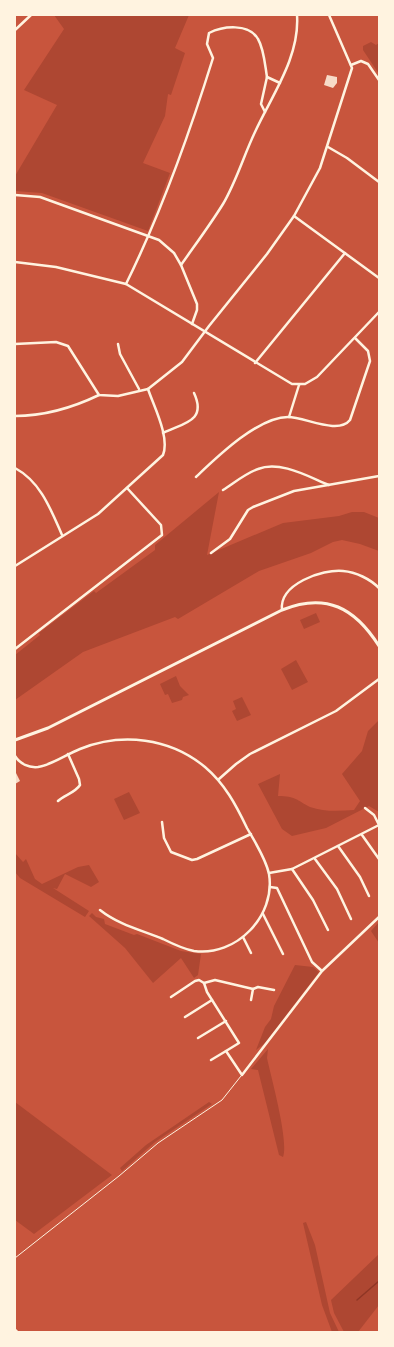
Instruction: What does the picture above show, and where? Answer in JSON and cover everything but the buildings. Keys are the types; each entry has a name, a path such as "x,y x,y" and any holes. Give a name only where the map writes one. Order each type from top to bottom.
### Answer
{"street":[{"path":"15,30 31,15"},
{"path":"181,265 223,203 280,83 291,55 297,26 297,15"},
{"path":"15,416 45,414 64,410 99,395 118,396 139,389 148,389 182,362 204,332 267,254 294,216 320,168 352,72 351,65 329,15"},
{"path":"126,284 149,236 184,148 211,65 212,58 207,44 209,33 217,29 235,27 254,34 260,42 267,76 261,104 265,112"},
{"path":"351,65 361,61 368,64 379,80"},
{"path":"267,76 280,83"},
{"path":"328,147 347,158 379,182"},
{"path":"15,195 40,197 149,236 167,246 181,265 196,304 197,310 192,324"},
{"path":"294,216 379,278"},
{"path":"255,363 346,253"},
{"path":"15,262 56,268 126,284 287,383 299,385 310,382 317,377 379,312"},
{"path":"196,476 252,430 265,422 289,417 337,427 347,424 350,420 370,361 368,351 355,338"},
{"path":"15,344 56,342 68,346 99,395"},
{"path":"118,344 120,354 139,389"},
{"path":"289,417 299,385"},
{"path":"15,566 62,535 98,514 163,455 165,442 164,433 148,389"},
{"path":"164,433 196,416 199,411 199,404 194,393"},
{"path":"223,490 257,469 268,467 285,468 330,485"},
{"path":"15,468 32,481 43,494 62,535"},
{"path":"211,553 230,539 248,510 253,507 294,491 379,476"},
{"path":"15,649 162,535 161,525 126,488"},
{"path":"282,610 283,599 289,591 306,578 316,574 342,571 353,573 365,578 379,588"},
{"path":"15,740 55,725 282,610 311,602 325,603 339,607 359,619 379,646"},
{"path":"219,780 250,754 322,719 346,704 379,679"},
{"path":"15,756 25,765 37,767 85,747 108,741 132,739 147,740 171,747 189,756 219,780 237,807 269,873 270,887 263,914 251,930 243,937 216,950 195,951 175,945 113,920 100,910"},
{"path":"58,801 66,794 76,790 80,785 79,779 68,754"},
{"path":"269,873 292,869 315,859 379,825 374,815 365,808"},
{"path":"162,822 164,838 171,852 192,860 198,859 251,834"},
{"path":"362,835 379,859"},
{"path":"338,846 360,877 369,896"},
{"path":"315,859 337,889 351,919"},
{"path":"292,869 313,900 328,930"},
{"path":"270,887 277,888 312,962 322,972"},
{"path":"263,914 283,954"},
{"path":"226,1051 242,1075 267,1045 322,972 379,917"},
{"path":"243,937 251,953"},
{"path":"171,997 199,980 204,983 212,1000 239,1043 212,1060"},
{"path":"204,983 215,980 253,988 258,987 274,990"},
{"path":"251,1000 253,988"},
{"path":"185,1017 212,1000"},
{"path":"198,1038 226,1021"}],"lane":[{"path":"15,1258 119,1176 158,1143 222,1100 242,1075"}],"shaded area":[{"path":"54,15 189,15 175,48 185,53 171,95 168,94 165,116 143,163 170,173 148,231 42,193 15,191 15,176 57,105 24,90 64,29"},
{"path":"371,42 376,45 379,43 379,74 363,50 363,46"},
{"path":"219,492 207,555 283,523 339,516 352,512 364,512 379,518 379,551 360,544 342,540 333,542 311,553 259,571 178,619 175,617 83,652 15,700 15,655 40,635 39,633 94,591 96,593 155,550 155,545"},
{"path":"316,613 320,622 304,629 300,620"},
{"path":"296,660 308,682 292,690 281,669"},
{"path":"176,676 180,686 189,695 183,697 182,700 172,703 168,694 165,695 160,684"},
{"path":"242,697 251,715 237,721 232,711 236,709 233,701"},
{"path":"379,720 379,812 369,806 326,828 292,836 282,829 258,784 280,774 278,796 292,798 310,807 321,810 354,810 360,801 342,774 362,751 368,731"},
{"path":"129,792 140,813 124,820 114,799"},
{"path":"15,853 23,862 26,859 35,879 42,884 78,867 89,865 99,882 91,887 65,874 57,889 53,888 89,911 85,917 20,878 15,872"},
{"path":"92,913 96,917 104,919 105,924 134,935 137,934 181,951 201,954 198,975 194,978 181,958 153,983 125,948 89,916"},
{"path":"379,922 379,943 371,931"},
{"path":"295,965 313,967 319,972 265,1043 256,1050 265,1027 271,1019 274,1006"},
{"path":"268,1049 267,1058 284,1137 283,1157 279,1155 258,1070 251,1069"},
{"path":"15,1102 112,1175 34,1234 15,1220"},
{"path":"209,1102 212,1104 155,1142 122,1171 120,1168 146,1145"},
{"path":"306,1222 315,1245 330,1313 339,1332 332,1332 322,1305 303,1223"},
{"path":"379,1254 379,1305 358,1332 344,1332 334,1313 331,1300"}],"waterway":[{"path":"357,1300 379,1281"}]}
